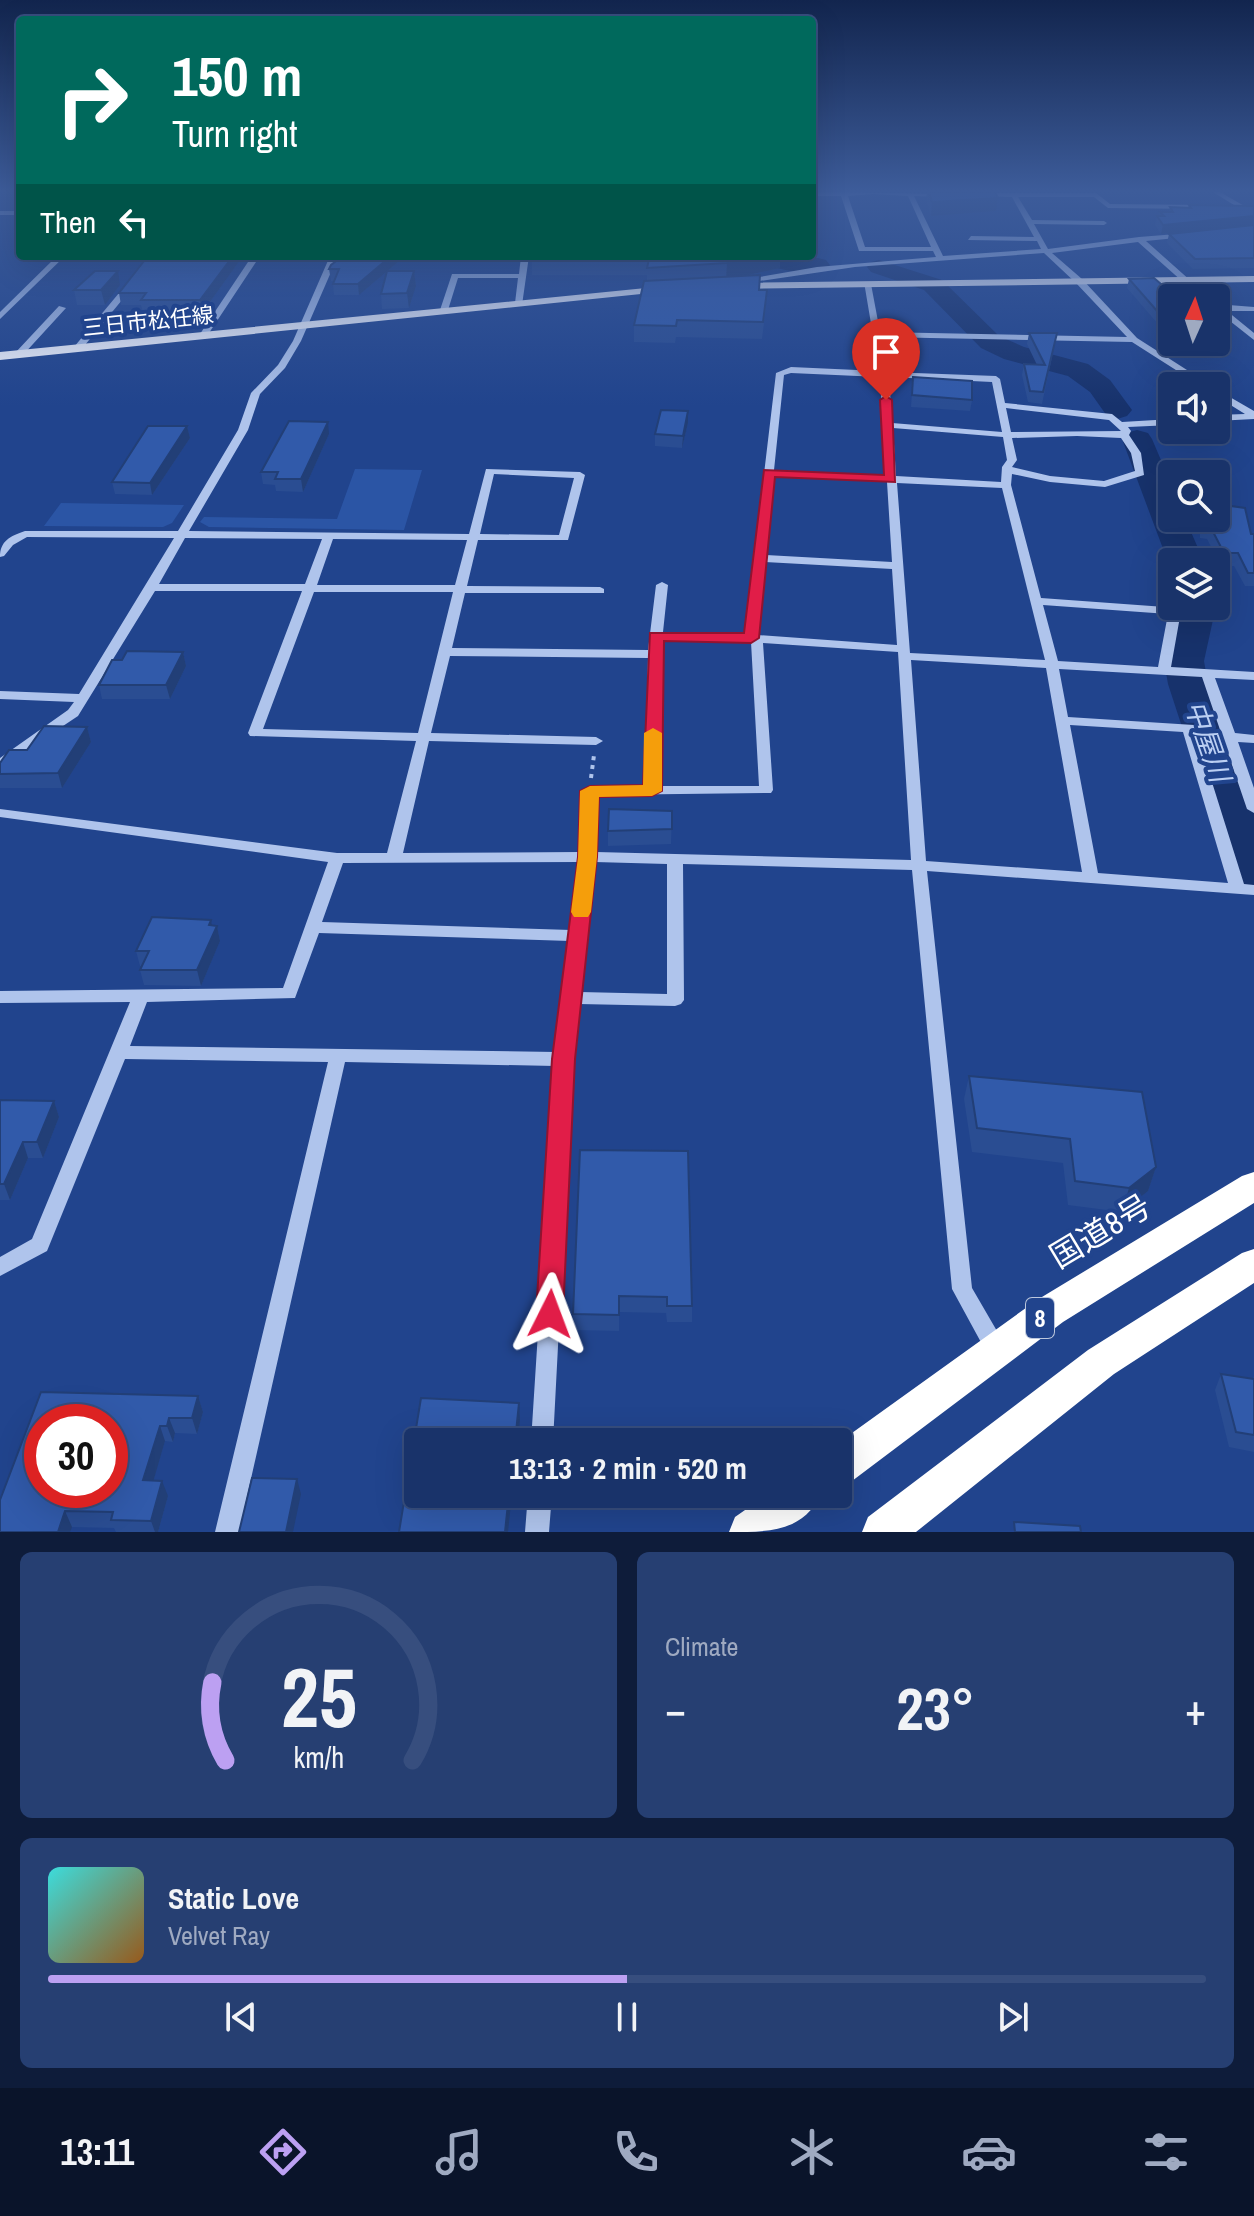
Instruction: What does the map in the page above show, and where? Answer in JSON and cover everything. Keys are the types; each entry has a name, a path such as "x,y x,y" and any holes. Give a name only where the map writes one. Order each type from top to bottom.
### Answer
{"highway":[{"name":"国道8号","path":"852,1457 1050,1311 1254,1186"},
{"path":"883,1532 1101,1362 1254,1264"},
{"path":"750,1532 782,1508"}],"main road":[{"path":"725,286 1254,279"},
{"name":"三日市松任線","path":"0,356 682,288"}],"street":[{"path":"0,317 54,263"},
{"path":"202,337 251,263"},
{"path":"0,764 73,713 83,698 243,430 256,393 282,366 306,324 331,263"},
{"path":"519,303 524,263"},
{"path":"725,286 787,272 858,263"},
{"path":"1060,263 1134,340 1185,372"},
{"path":"1166,263 1189,284"},
{"path":"444,310 455,276 522,276"},
{"path":"77,349 135,279"},
{"path":"867,284 884,374 919,865 962,1289 997,1350"},
{"path":"19,354 62,308"},
{"path":"1230,308 1254,309"},
{"path":"1230,318 1254,337"},
{"path":"878,334 1134,340"},
{"path":"543,1428 564,1059 588,857 590,791 766,790 754,639 758,558 780,373 791,370 996,379 1012,460 1007,467 1006,485 1052,664 1091,878"},
{"path":"1230,400 1254,415"},
{"path":"1002,405 1112,417 1136,453 1140,473 1105,484 1050,479 1011,471 1007,467"},
{"path":"1230,417 1254,415"},
{"path":"887,425 1008,435 1122,430 1158,424"},
{"path":"0,554 9,543 25,534 179,534 329,536 472,537 564,538 580,475 490,471 472,537 394,857"},
{"path":"768,473 1006,485"},
{"path":"329,536 255,733 596,741"},
{"path":"758,558 898,566"},
{"path":"652,791 654,654 662,585"},
{"path":"150,587 600,591"},
{"path":"1036,601 1175,611 1170,670"},
{"path":"656,636 754,639 1052,664 1254,676"},
{"path":"444,652 654,654"},
{"path":"1202,673 1254,809"},
{"path":"0,695 83,698"},
{"path":"0,813 337,858 588,857 919,865 1246,889 1189,728 1063,721"},
{"path":"1229,737 1254,739"},
{"path":"0,997 289,994 337,858"},
{"path":"571,998 675,1000 675,860"},
{"path":"313,927 578,936"},
{"path":"0,1267 40,1245 142,994"},
{"path":"118,1052 564,1059"},
{"path":"227,1532 338,1056"},
{"path":"537,1532 539,1508"}],"path":[{"path":"590,791 596,741"}],"shaded area":[{"path":"355,469 422,470 404,530 209,527 200,522 204,517 337,519"},
{"path":"61,503 184,505 172,523 163,527 44,526"}],"building":[{"path":"142,263 227,263 200,300 141,300 146,293 119,293"},
{"path":"382,263 358,284 333,284 339,269 329,269 331,265"},
{"path":"648,263 719,263 647,268"},
{"path":"95,271 118,271 101,290 74,290"},
{"path":"387,271 414,271 407,293 381,294"},
{"path":"760,275 759,290 767,290 763,322 677,320 676,326 634,325 644,281"},
{"path":"1154,278 1161,284 1158,284 1158,312 1129,279"},
{"path":"1029,333 1057,333 1043,392 1030,391 1024,364 1045,365"},
{"path":"913,377 972,381 972,400 912,395"},
{"path":"661,410 688,411 683,436 655,434"},
{"path":"289,421 328,422 301,479 275,479 278,472 261,472"},
{"path":"148,426 187,426 150,483 112,482"},
{"path":"1230,506 1245,508 1251,534 1254,534 1254,573 1248,573 1238,553 1230,553 1230,548 1221,548 1213,532 1230,532"},
{"path":"127,651 183,652 166,685 99,685 112,660 122,660"},
{"path":"44,726 87,727 58,773 0,774 0,763 9,750 27,750"},
{"path":"609,809 672,811 672,829 608,831"},
{"path":"152,917 211,920 209,925 217,926 197,970 140,970 149,951 136,951"},
{"path":"969,1076 1142,1092 1156,1167 1129,1188 1075,1181 1070,1139 977,1128"},
{"path":"0,1100 54,1101 37,1142 23,1142 4,1184 0,1184"},
{"path":"580,1150 688,1151 692,1306 667,1306 667,1297 619,1296 619,1315 573,1314"},
{"path":"1221,1374 1254,1379 1254,1435 1236,1432"},
{"path":"41,1392 198,1396 192,1418 169,1418 167,1426 160,1426 143,1480 162,1481 151,1521 111,1520 113,1512 65,1511 58,1532 0,1532 0,1500 24,1437 24,1508 128,1508 128,1404 36,1404"},
{"path":"421,1398 519,1403 516,1428 416,1428"},
{"path":"252,1478 297,1479 286,1532 239,1532"},
{"path":"404,1502 404,1508 508,1508 505,1532 399,1532"},
{"path":"1014,1522 1080,1526 1081,1532 1015,1532"}],"waterway":[{"name":"中屋川","path":"785,263 818,265"},
{"name":"中屋川","path":"879,267 933,285 990,342 1014,353 1078,370 1100,386 1117,410"},
{"name":"中屋川","path":"1137,439 1180,548"},
{"name":"中屋川","path":"1194,620 1184,661 1188,684 1254,874"}],"slow traffic":[{"path":"581,912 588,857 590,791 652,791 653,733"}],"route":[{"path":"550,1314 564,1059 588,857 590,791 652,791 656,636 751,638 768,473 890,480 886,400"}]}
